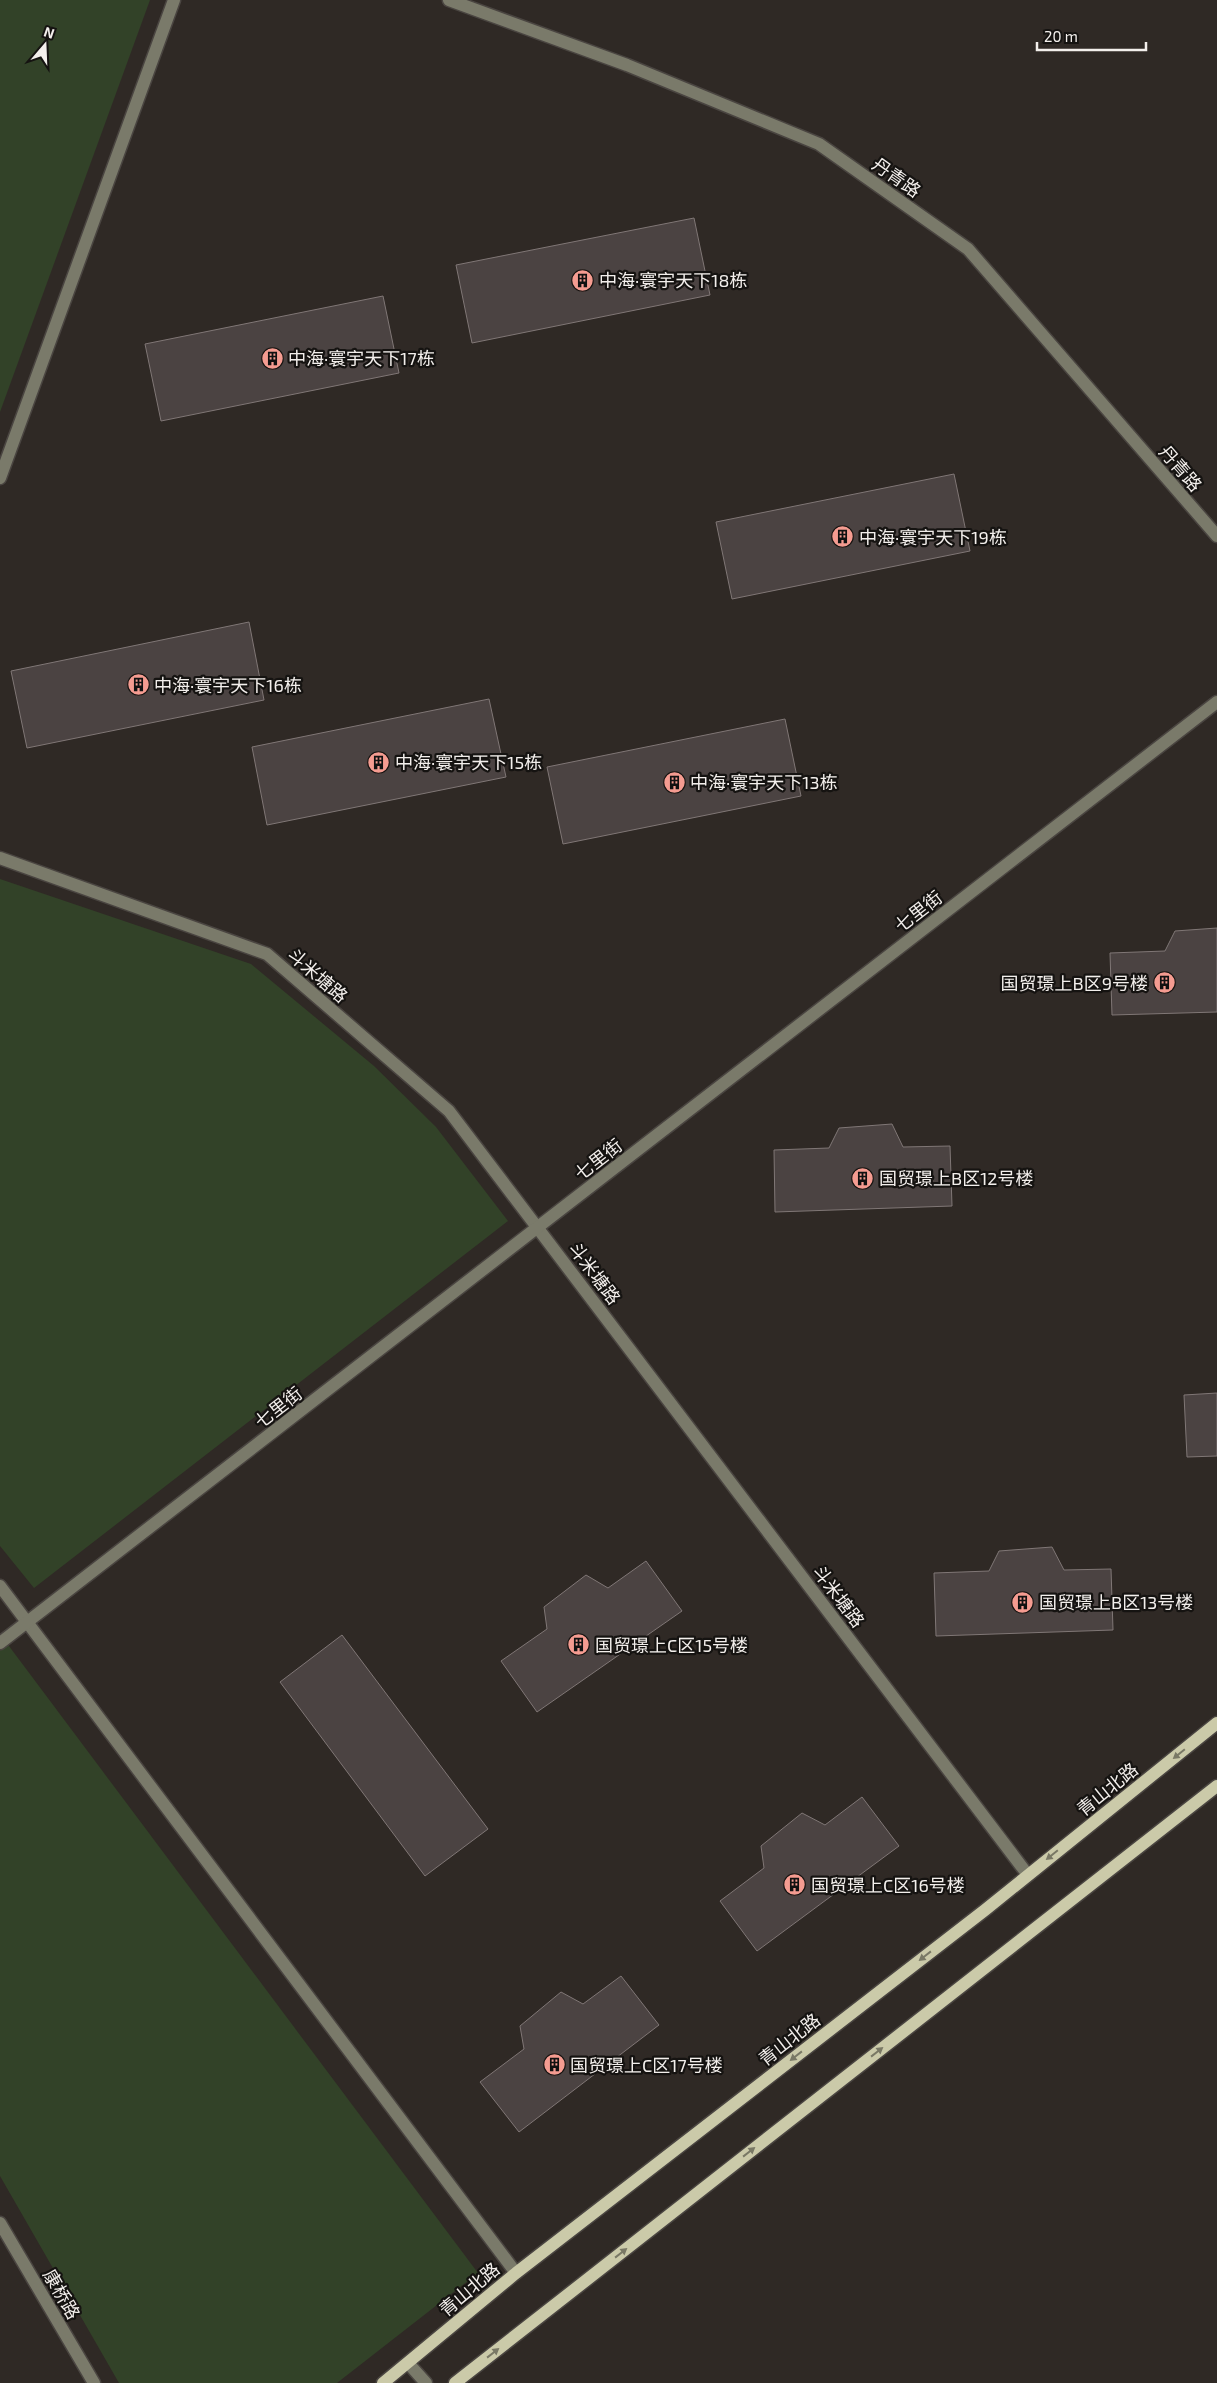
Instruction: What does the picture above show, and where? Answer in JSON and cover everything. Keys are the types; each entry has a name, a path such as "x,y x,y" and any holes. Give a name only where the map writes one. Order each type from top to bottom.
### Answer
{"main road":[{"name":"青山北路","path":"383,2383 516,2273 1028,1875 1217,1723"},
{"path":"455,2383 1217,1786"}],"street":[{"path":"0,478 174,0"},
{"name":"丹青路","path":"449,0 628,65 820,144 968,248 1217,536"},
{"name":"七里街","path":"0,1643 1217,702"},
{"name":"斗米塘路","path":"0,858 267,954 449,1111 1028,1875"},
{"path":"0,1586 29,1622 516,2273"},
{"name":"康桥路","path":"0,2223 94,2383"},
{"path":"408,2363 426,2383"}],"green space":[{"path":"0,0 150,0 0,412"},
{"path":"0,879 251,964 374,1066 436,1127 508,1221 34,1588 0,1546"},
{"path":"0,1634 478,2273 337,2383 119,2383 0,2176"}],"building":[{"name":"中海·寰宇天下18栋","path":"694,218 710,295 472,343 456,265"},
{"name":"中海·寰宇天下17栋","path":"383,296 399,373 161,421 145,344"},
{"name":"中海·寰宇天下19栋","path":"954,474 970,551 732,599 716,522"},
{"name":"中海·寰宇天下16栋","path":"249,622 264,700 27,748 11,671"},
{"name":"中海·寰宇天下15栋","path":"489,699 506,777 267,825 252,747"},
{"name":"中海·寰宇天下13栋","path":"785,719 801,796 563,844 547,767"},
{"name":"国贸璟上B区9号楼","path":"1217,928 1217,1012 1112,1015 1110,953 1165,951 1175,931"},
{"name":"国贸璟上B区12号楼","path":"892,1124 903,1147 950,1146 952,1206 775,1212 774,1150 829,1148 839,1128"},
{"path":"1217,1393 1217,1456 1187,1457 1184,1395"},
{"name":"国贸璟上B区13号楼","path":"1052,1547 1064,1570 1111,1569 1113,1630 936,1636 934,1573 989,1571 999,1551"},
{"name":"国贸璟上C区15号楼","path":"646,1561 682,1611 537,1712 501,1661 547,1629 544,1607 586,1575 608,1588"},
{"path":"342,1635 488,1829 425,1876 280,1682"},
{"name":"国贸璟上C区16号楼","path":"862,1797 899,1846 757,1951 720,1901 764,1868 761,1846 802,1813 825,1825"},
{"name":"国贸璟上C区17号楼","path":"621,1976 659,2025 519,2132 480,2082 524,2049 520,2026 561,1992 583,2004"}],"place":[{"name":"中海·寰宇天下18栋","path":"583,280"},
{"name":"中海·寰宇天下17栋","path":"272,358"},
{"name":"中海·寰宇天下19栋","path":"843,537"},
{"name":"中海·寰宇天下16栋","path":"138,685"},
{"name":"中海·寰宇天下15栋","path":"379,762"},
{"name":"中海·寰宇天下13栋","path":"674,782"},
{"name":"国贸璟上B区9号楼","path":"1164,983"},
{"name":"国贸璟上B区12号楼","path":"863,1178"},
{"name":"国贸璟上B区13号楼","path":"1023,1602"},
{"name":"国贸璟上C区15号楼","path":"579,1645"},
{"name":"国贸璟上C区16号楼","path":"795,1885"},
{"name":"国贸璟上C区17号楼","path":"554,2065"}]}
